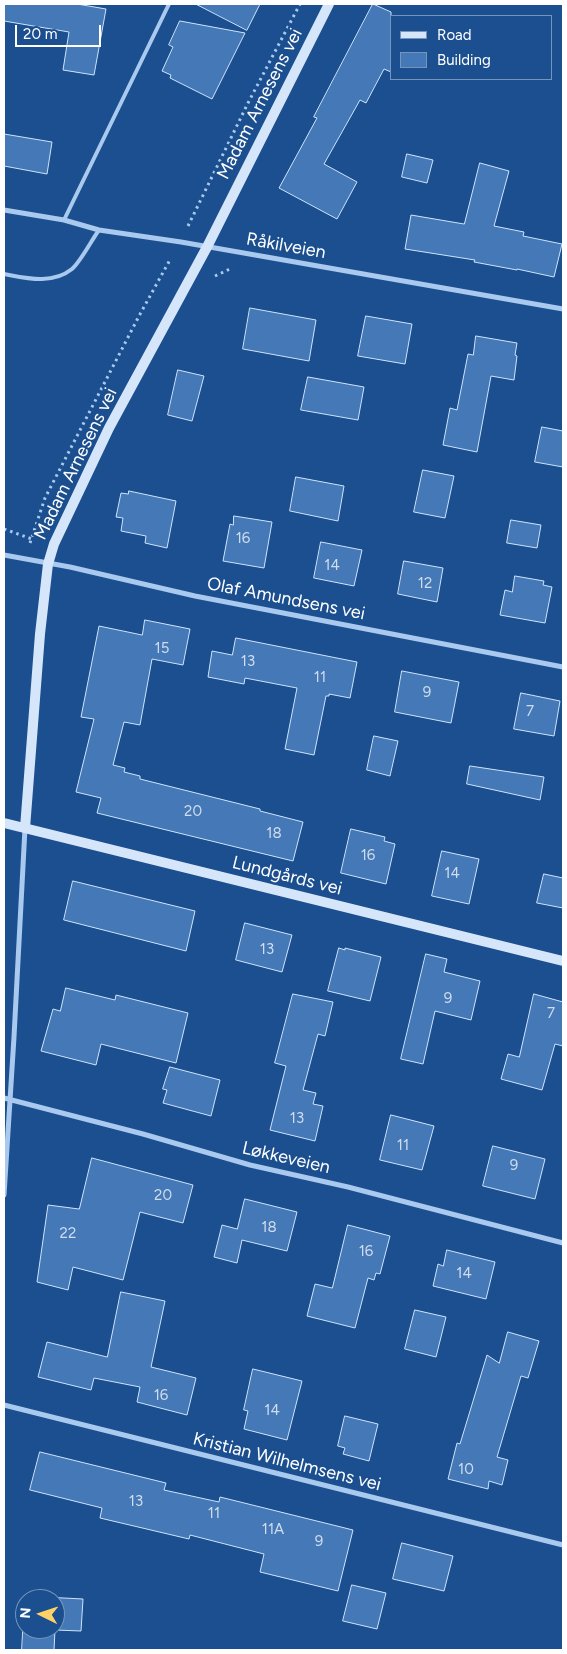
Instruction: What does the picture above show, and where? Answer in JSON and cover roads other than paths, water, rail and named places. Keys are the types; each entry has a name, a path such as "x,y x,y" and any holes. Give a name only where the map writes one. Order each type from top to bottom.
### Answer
{"street":[{"name":"Madam Arnesens vei","path":"4,1195 7,1099 14,1037 25,828 40,634 48,564 54,544 109,428 207,247 329,4"},
{"name":"Råkilveien","path":"4,210 64,220 99,230 180,242 563,309"},
{"name":"Olaf Amundsens vei","path":"4,555 70,567 195,596 563,667"},
{"name":"Lundgårds vei","path":"4,823 563,961"},
{"name":"Løkkeveien","path":"7,1099 143,1134 250,1165 348,1187 563,1243"},
{"name":"Kristian Wilhelmsens vei","path":"4,1405 563,1545"}],"lane":[{"path":"64,220 169,4"},
{"path":"4,274 36,279 58,277 73,268 99,230"}]}
